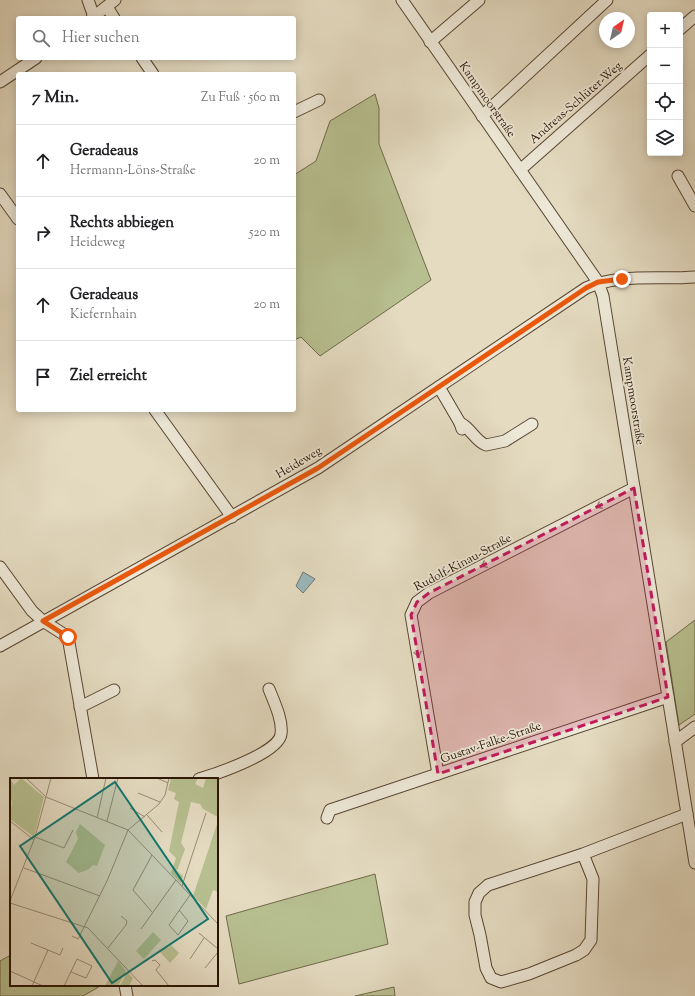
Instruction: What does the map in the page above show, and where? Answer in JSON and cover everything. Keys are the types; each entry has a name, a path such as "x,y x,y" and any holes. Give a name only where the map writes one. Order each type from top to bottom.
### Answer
{"street":[{"path":"88,0 93,16"},
{"name":"Kampmoorstraße","path":"402,0 598,282 603,296 695,863"},
{"path":"430,42 479,0"},
{"path":"482,116 607,0"},
{"path":"94,16 111,4 114,16"},
{"path":"683,26 695,16"},
{"name":"Andreas-Schlüter-Weg","path":"520,170 647,58"},
{"path":"0,82 33,60"},
{"path":"143,60 152,72"},
{"path":"296,111 319,100"},
{"path":"678,176 695,206"},
{"path":"0,194 16,217"},
{"path":"598,282 622,279 695,277"},
{"name":"Heideweg","path":"0,646 318,468 586,288 598,282"},
{"path":"439,387 461,427 467,426 478,440 486,445 505,440 532,424"},
{"path":"156,412 232,517"},
{"name":"Rudolf-Kinau-Straße","path":"438,774 411,615 417,602 429,593 634,488"},
{"path":"0,567 32,611 43,621 68,637 93,778"},
{"path":"202,778 251,760 277,742 281,734 279,718 269,689"},
{"path":"80,707 114,690"},
{"name":"Gustav-Falke-Straße","path":"327,818 330,810 668,697"},
{"path":"675,742 695,727"},
{"path":"583,854 593,879 591,940 584,950 576,955 529,974 501,982 491,978 486,968 475,915 475,902 479,893 488,885 583,854 687,814"},
{"path":"125,986 127,996"}],"highlighted area":[{"path":"634,488 668,697 438,774 411,615 417,602 429,593"}],"green space":[{"path":"375,94 379,108 379,144 431,280 320,356 301,337 296,339 296,174 316,161 330,121"},
{"path":"695,620 695,714 679,725 666,642"},
{"path":"375,874 388,944 239,984 226,916"},
{"path":"10,956 10,986 100,986 83,996 0,996 0,961"},
{"path":"394,987 395,996 355,996"}],"water":[{"path":"303,572 315,579 303,593 296,586"}],"route":[{"path":"68,637 43,621 318,468 586,288 598,282 622,279"}]}
